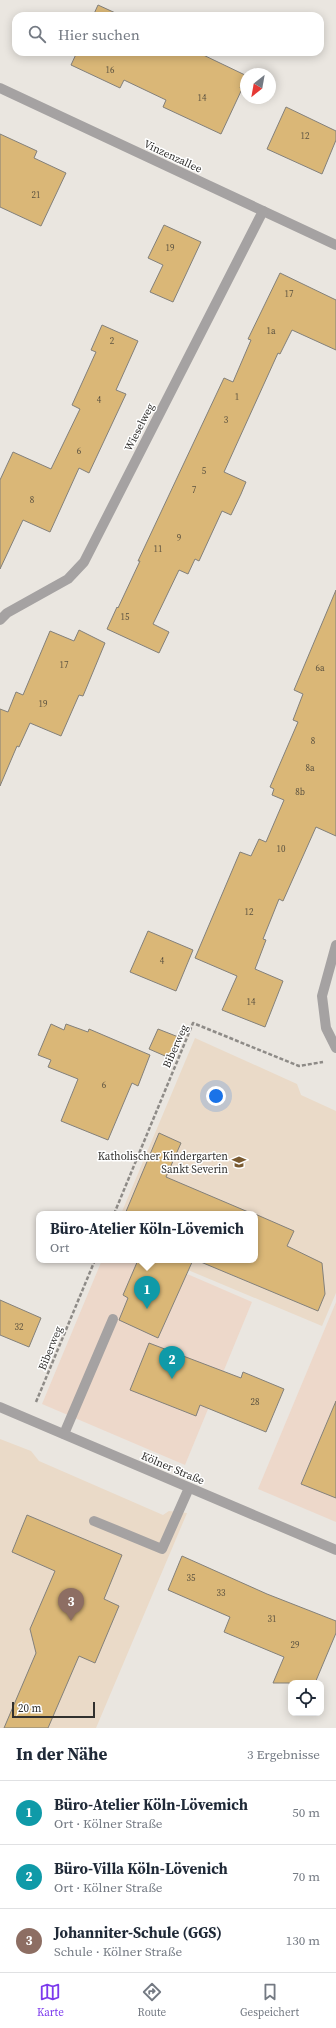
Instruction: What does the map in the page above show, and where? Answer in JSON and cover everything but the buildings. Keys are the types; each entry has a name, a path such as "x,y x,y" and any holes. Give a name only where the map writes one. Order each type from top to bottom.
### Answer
{"street":[{"name":"Vinzenzallee","path":"0,88 336,245"},
{"name":"Wieselweg","path":"0,620 7,613 68,579 84,562 263,211"},
{"path":"336,944 322,996 326,1028 336,1048"},
{"path":"64,1434 112,1320"},
{"name":"Kölner Straße","path":"0,1407 336,1550"},
{"path":"94,1521 162,1549 189,1488"}],"path":[{"name":"Biberweg","path":"115,1211 193,1023 299,1066 329,1061"},
{"name":"Biberweg","path":"29,1419 94,1263"}],"shaded area":[{"name":"Katholischer Kindergarten Sankt Severin","path":"195,1038 297,1084 301,1095 336,1111 336,1293 322,1326 171,1263 258,1263 258,1211 122,1211"},
{"path":"101,1263 162,1263 252,1302 185,1465 42,1404"},
{"path":"336,1302 336,1522 258,1489"},
{"path":"0,1439 31,1451 39,1461 163,1515 169,1511 187,1513 96,1728 0,1728"}],"place":[{"name":"Katholischer Kindergarten Sankt Severin","path":"239,1162"},
{"name":"Büro-Atelier Köln-Lövemich","path":"147,1309"},
{"name":"Büro-Villa Köln-Lövenich","path":"172,1379"},
{"name":"Johanniter-Schule (GGS)","path":"71,1621"}]}
